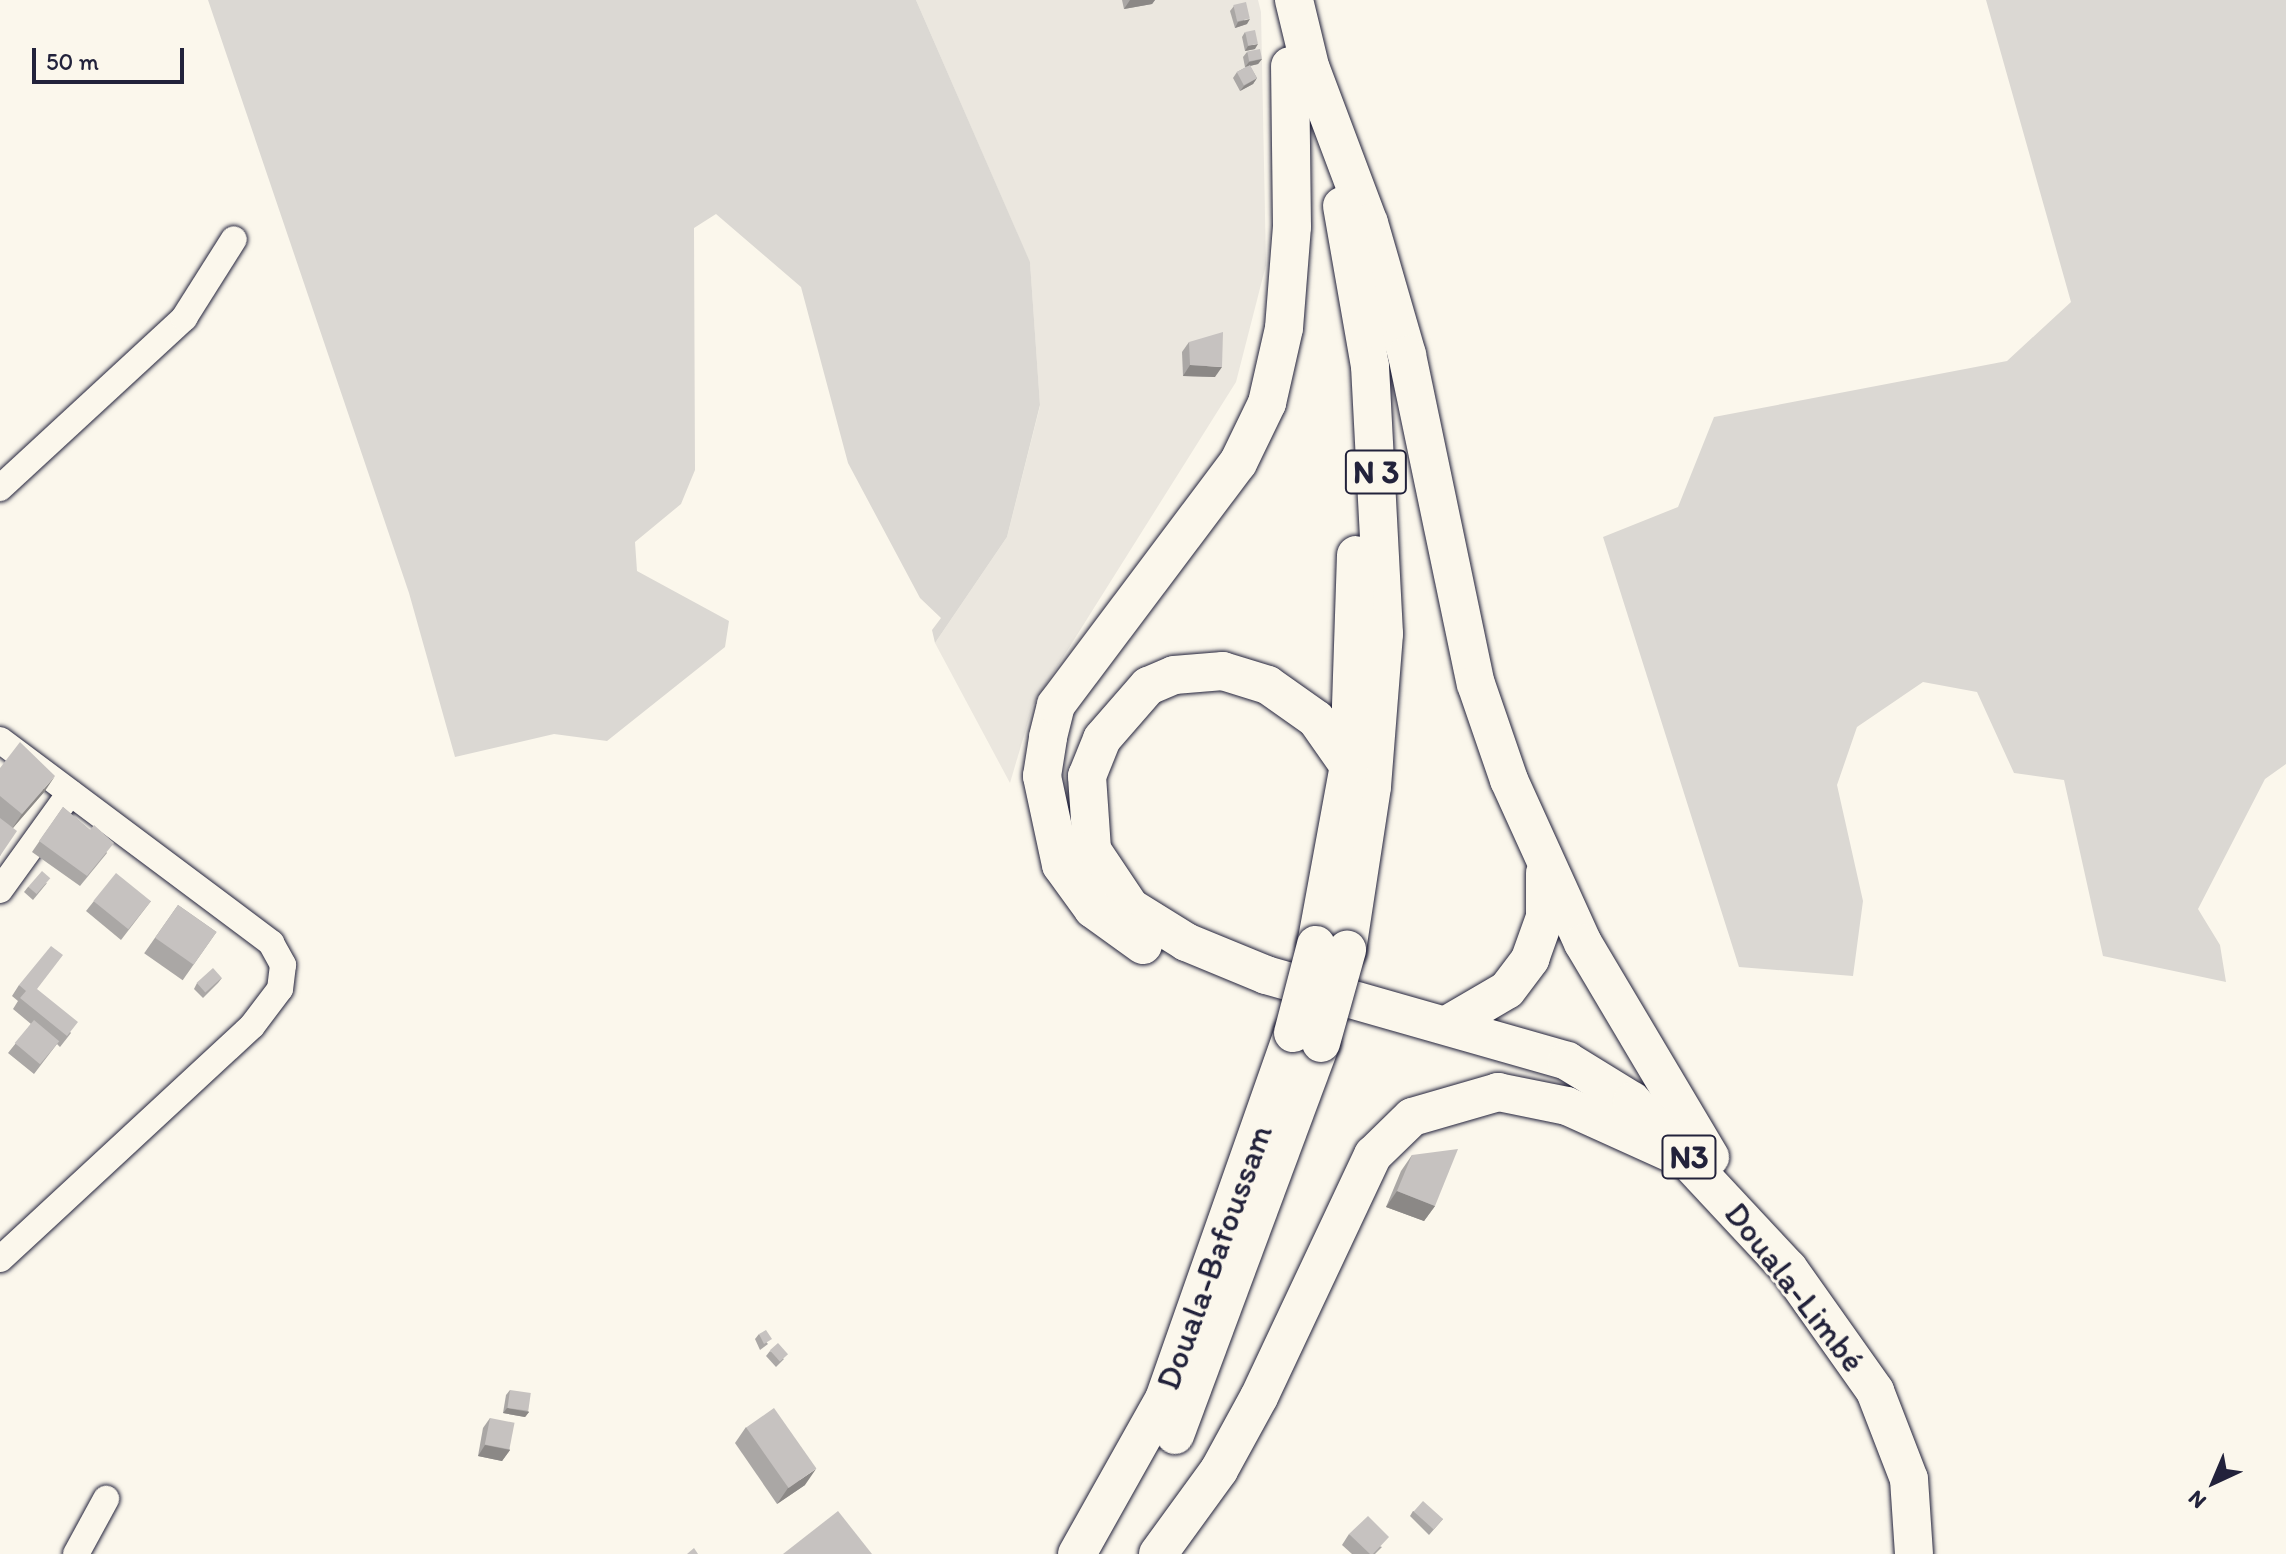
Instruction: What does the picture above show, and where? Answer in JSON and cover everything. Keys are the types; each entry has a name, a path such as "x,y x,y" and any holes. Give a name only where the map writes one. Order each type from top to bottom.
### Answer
{"highway":[{"name":"N 3","path":"1272,0 1301,68 1370,366 1383,591 1384,673 1331,947"},
{"name":"N 3","path":"1294,0 1301,68 1347,370 1357,587 1349,766 1331,947"},
{"path":"1301,68 1369,223 1407,355 1476,684 1545,862 1583,943 1747,1222"},
{"path":"1266,975 1191,965 1142,944 1093,909 1061,865 1042,776 1056,705 1238,463 1267,403 1284,328 1301,68"},
{"path":"1266,975 1162,930 1108,883 1092,850 1087,776 1102,739 1148,686 1199,671 1242,676 1295,701 1349,766"},
{"path":"1447,1025 1507,990 1530,959 1545,917 1545,862"},
{"name":"Douala-Bafoussam","path":"1105,1554 1191,1401 1307,1038 1331,947"},
{"name":"Douala-Limbé","path":"1266,975 1447,1025 1589,1073 1632,1101 1697,1166 1828,1317 1875,1391 1909,1479 1914,1554"},
{"name":"Douala-Bafoussam","path":"1077,1554 1164,1399 1307,1038"},
{"path":"1158,1554 1219,1470 1259,1397 1373,1155 1412,1117 1463,1096 1533,1097 1611,1123 1697,1166"}],"street":[{"path":"0,488 184,318 234,239"},
{"path":"0,740 271,943 283,965 280,989 164,1111 0,1259"},
{"path":"0,890 70,793"},
{"path":"76,1554 106,1499"}],"shaded area":[{"path":"208,0 916,0 1030,262 1040,405 1007,537 935,643 932,630 941,618 920,598 848,463 801,287 716,214 694,228 695,470 681,504 635,542 637,571 729,621 725,647 607,741 554,734 455,757 409,593"},
{"path":"916,0 1258,0 1261,12 1266,265 1236,382 1033,705 1010,783 935,643 1007,537 1040,406 1030,263"},
{"path":"1986,0 2286,0 2286,764 2265,779 2198,909 2220,945 2226,982 2103,956 2064,780 2014,773 1977,692 1923,682 1857,727 1837,785 1863,901 1853,976 1739,967 1603,537 1678,507 1714,417 2007,361 2071,302"}],"building":[{"path":"1246,2 1250,19 1237,21 1233,5"},
{"path":"1255,30 1258,44 1248,46 1245,32"},
{"path":"1260,49 1262,59 1249,61 1247,51"},
{"path":"1250,65 1257,78 1244,85 1237,72"},
{"path":"1223,332 1222,367 1190,365 1189,342"},
{"path":"20,742 55,776 22,814 0,796 0,768"},
{"path":"63,807 90,830 94,825 114,843 87,876 39,841"},
{"path":"0,818 17,831 0,856"},
{"path":"42,871 50,878 37,894 28,887"},
{"path":"116,873 151,901 128,929 93,901"},
{"path":"178,905 217,932 194,965 155,938"},
{"path":"51,946 63,955 37,989 78,1022 67,1036 20,998 26,991 19,985"},
{"path":"213,968 222,978 205,992 197,983"},
{"path":"34,1020 59,1041 40,1064 15,1043"},
{"path":"1458,1149 1435,1206 1397,1191 1412,1155"},
{"path":"766,1330 772,1339 764,1344 759,1334"},
{"path":"778,1343 788,1354 780,1362 770,1350"},
{"path":"510,1390 531,1393 528,1411 507,1408"},
{"path":"774,1408 816,1469 789,1488 746,1428"},
{"path":"490,1418 515,1423 509,1449 485,1445"},
{"path":"1423,1501 1443,1519 1434,1529 1414,1511"},
{"path":"838,1511 872,1554 783,1554"},
{"path":"1368,1516 1389,1537 1373,1554 1349,1534"}]}
